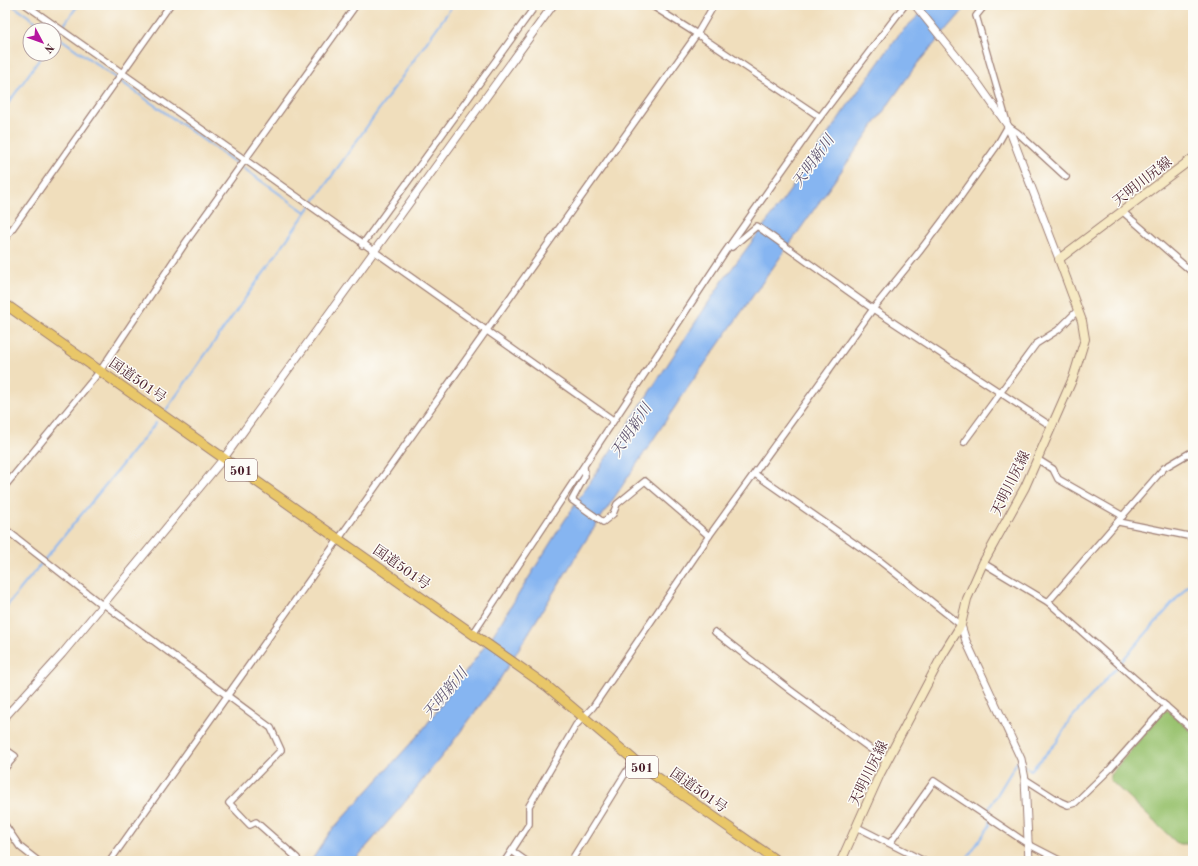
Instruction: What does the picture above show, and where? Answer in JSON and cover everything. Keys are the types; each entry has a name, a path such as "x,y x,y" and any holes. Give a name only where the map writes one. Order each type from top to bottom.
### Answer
{"highway":[{"name":"国道501号","path":"5,304 474,636 515,663 548,687 633,761 777,861"}],"main road":[{"name":"天明川尻線","path":"841,861 888,761 943,654 961,625 967,599 984,563 1025,487 1073,378 1085,339 1078,310 1059,259 1193,158"}],"street":[{"path":"26,5 362,245 375,251 613,420"},
{"path":"5,239 170,5"},
{"path":"5,486 100,371 186,242 245,162 356,5"},
{"path":"362,245 536,5"},
{"path":"5,717 62,654 224,458 553,5"},
{"path":"651,5 697,34 820,117"},
{"path":"110,861 228,696 485,330 697,34 714,5"},
{"path":"474,636 613,420 725,252 820,117 904,6 903,5"},
{"path":"985,5 976,16 976,19 1008,126 1021,156 1059,259"},
{"path":"916,6 946,46 980,86 1008,126 1018,133 1066,177"},
{"path":"505,861 529,824 530,806 576,725 593,707 709,536 873,309 959,199 996,147 1008,126"},
{"path":"1123,212 1193,273"},
{"path":"725,252 757,226 873,309 1051,426"},
{"path":"964,442 1036,344 1058,330 1078,310"},
{"path":"1048,602 1119,522 1122,516 1164,468 1193,451"},
{"path":"1037,459 1054,469 1058,479 1122,516"},
{"path":"584,467 585,476 572,500 603,522 613,514 618,504 645,481 709,536"},
{"path":"755,474 880,561 961,625 966,640 1018,751 1025,779 1029,861"},
{"path":"1119,522 1193,538"},
{"path":"5,529 102,605 105,605 271,728 280,750 229,803 250,825 256,822 297,858 294,861"},
{"path":"984,563 1048,602 1166,706 1192,726"},
{"path":"715,632 790,690 888,761"},
{"path":"1025,779 1061,802 1068,804 1075,803 1110,769 1166,706"},
{"path":"5,749 15,756 5,768"},
{"path":"571,861 633,761"},
{"path":"890,843 934,782 1028,844 1061,861"},
{"path":"5,825 20,847 38,861"},
{"path":"857,827 924,861"},
{"path":"512,851 526,861"}],"green space":[{"path":"1166,709 1193,733 1193,844 1178,844 1110,780 1110,775"}],"water":[{"name":"天明新川","path":"930,5 968,5 917,64 687,389 586,540 500,679 449,747 401,807 354,861 311,861 330,832 421,732 493,635 561,526 724,279 789,192 843,112 900,33"}],"waterway":[{"path":"12,5 36,22"},
{"path":"62,28 78,5"},
{"path":"166,410 453,5"},
{"path":"62,40 305,212"},
{"path":"5,108 37,62"},
{"path":"5,608 156,423"},
{"path":"1024,766 1031,770 1057,742 1069,721 1193,580"},
{"path":"989,815 988,810 1017,762 1020,764"},
{"path":"965,861 990,825 989,820"}]}
